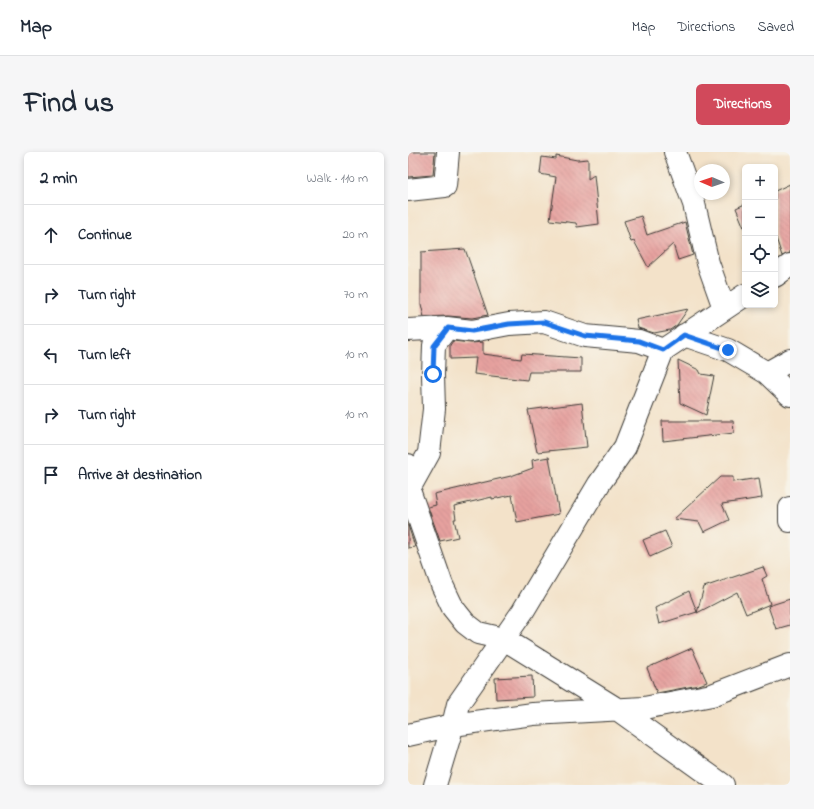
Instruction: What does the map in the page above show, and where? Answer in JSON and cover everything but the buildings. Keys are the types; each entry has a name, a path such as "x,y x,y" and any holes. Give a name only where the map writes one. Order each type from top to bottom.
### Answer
{"street":[{"path":"408,190 445,186 448,152"},
{"path":"675,152 694,204 708,263 724,308"},
{"path":"778,274 790,265"},
{"path":"435,785 458,704 523,611 599,484 625,447 663,350 742,297"},
{"path":"408,330 448,328 472,331 509,324 544,322 585,336 639,341 663,350"},
{"path":"409,490 429,453 434,409 434,346 448,328"},
{"path":"684,335 728,350 767,373 790,395"},
{"path":"767,373 790,360"},
{"path":"408,465 409,490 442,585 453,608 465,624 478,633 504,638 617,709 723,785"},
{"path":"790,508 790,521"},
{"path":"408,735 453,725 533,714 644,708 712,695 790,665"}],"route":[{"path":"433,374 434,346 448,328 472,331 509,324 544,322 585,336 639,341 663,350 684,335 728,350"}]}
